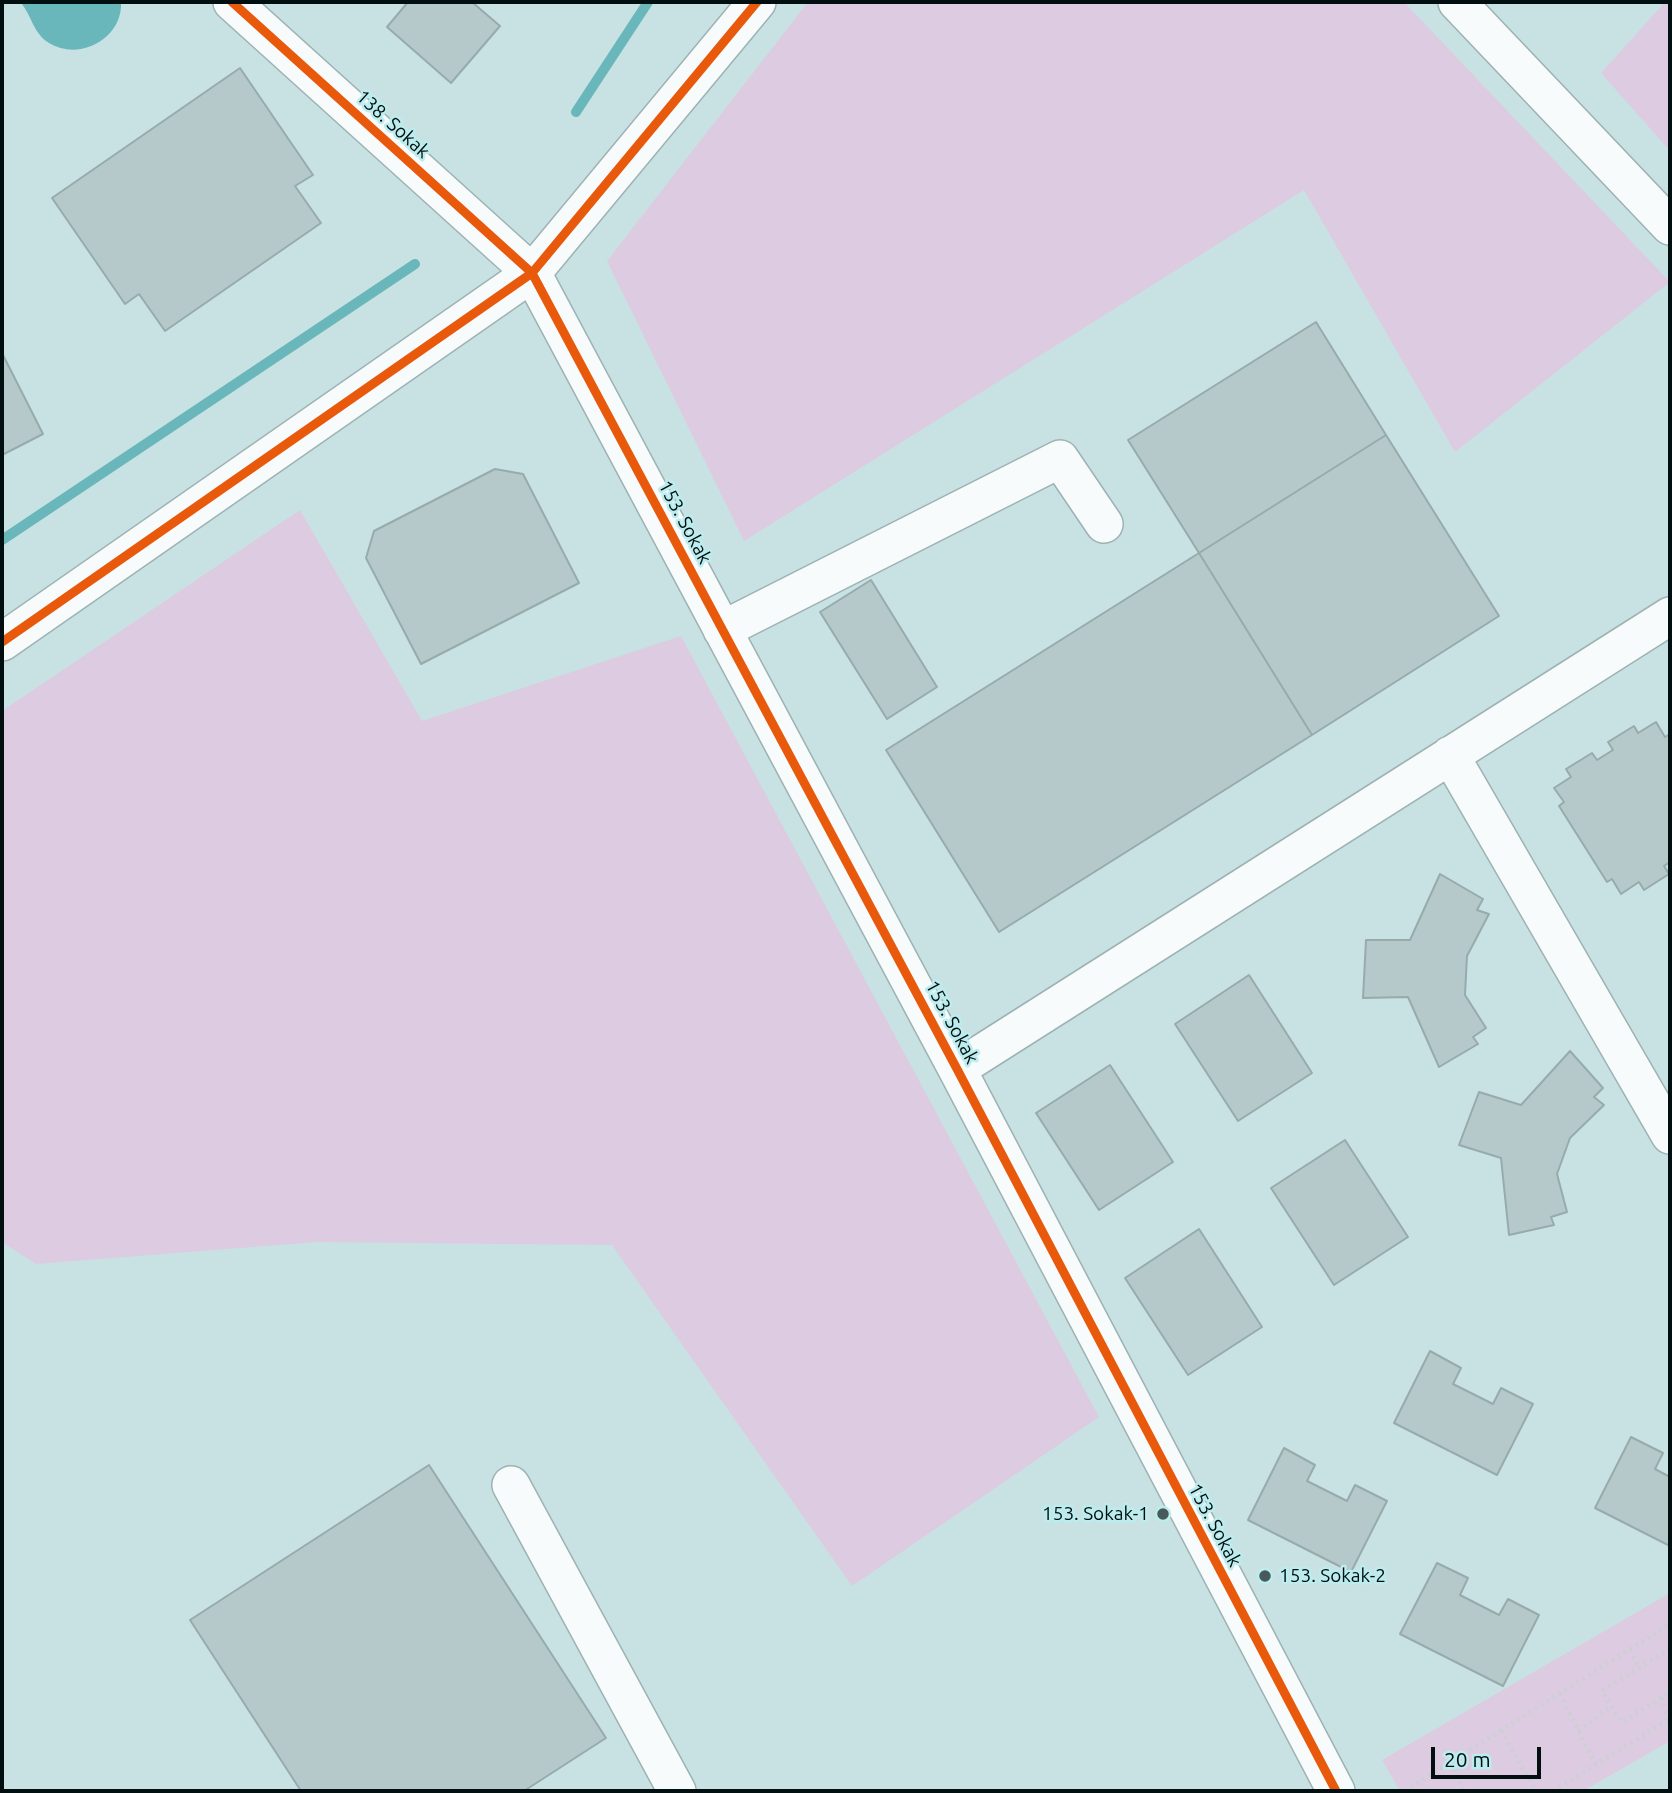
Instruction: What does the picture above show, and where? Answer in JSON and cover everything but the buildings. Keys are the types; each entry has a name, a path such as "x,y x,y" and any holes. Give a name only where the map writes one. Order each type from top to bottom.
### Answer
{"street":[{"name":"138. Sokak","path":"232,2 532,273"},
{"path":"2,642 532,273 757,2"},
{"path":"1457,2 1670,226"},
{"name":"153. Sokak","path":"532,273 957,1069 1336,1791"},
{"path":"722,630 1060,459 1104,524"},
{"path":"957,1069 1670,615"},
{"path":"1450,755 1670,1135"},
{"path":"511,1485 677,1791"}],"path":[{"path":"1405,1791 1670,1625"},
{"path":"1670,1649 1602,1690 1622,1722 1670,1692"},
{"path":"1630,1650 1639,1668"},
{"path":"1560,1694 1595,1765"},
{"path":"1553,1791 1669,1719 1661,1698"},
{"path":"1578,1730 1612,1706"},
{"path":"1501,1731 1536,1791"},
{"path":"1450,1763 1464,1791"}],"shaded area":[{"path":"808,2 1404,2 1670,282 1455,452 1304,190 744,541 607,261"},
{"path":"1665,2 1670,2 1670,151 1601,73"},
{"path":"300,510 422,721 681,636 1099,1417 852,1586 612,1245 316,1242 36,1264 2,1242 2,711"},
{"path":"1670,1593 1670,1741 1583,1791 1400,1791 1382,1760"}],"water":[{"path":"22,2 121,2 120,15 107,36 86,48 74,50 61,48 44,39"}],"waterway":[{"path":"576,112 648,2"},
{"path":"2,540 415,264"}],"cycle path":[{"path":"232,2 532,273 957,1069 1336,1791"},
{"path":"2,642 532,273 757,2"}],"place":[{"name":"153. Sokak-1","path":"1163,1514"},
{"name":"153. Sokak-2","path":"1265,1576"}]}
